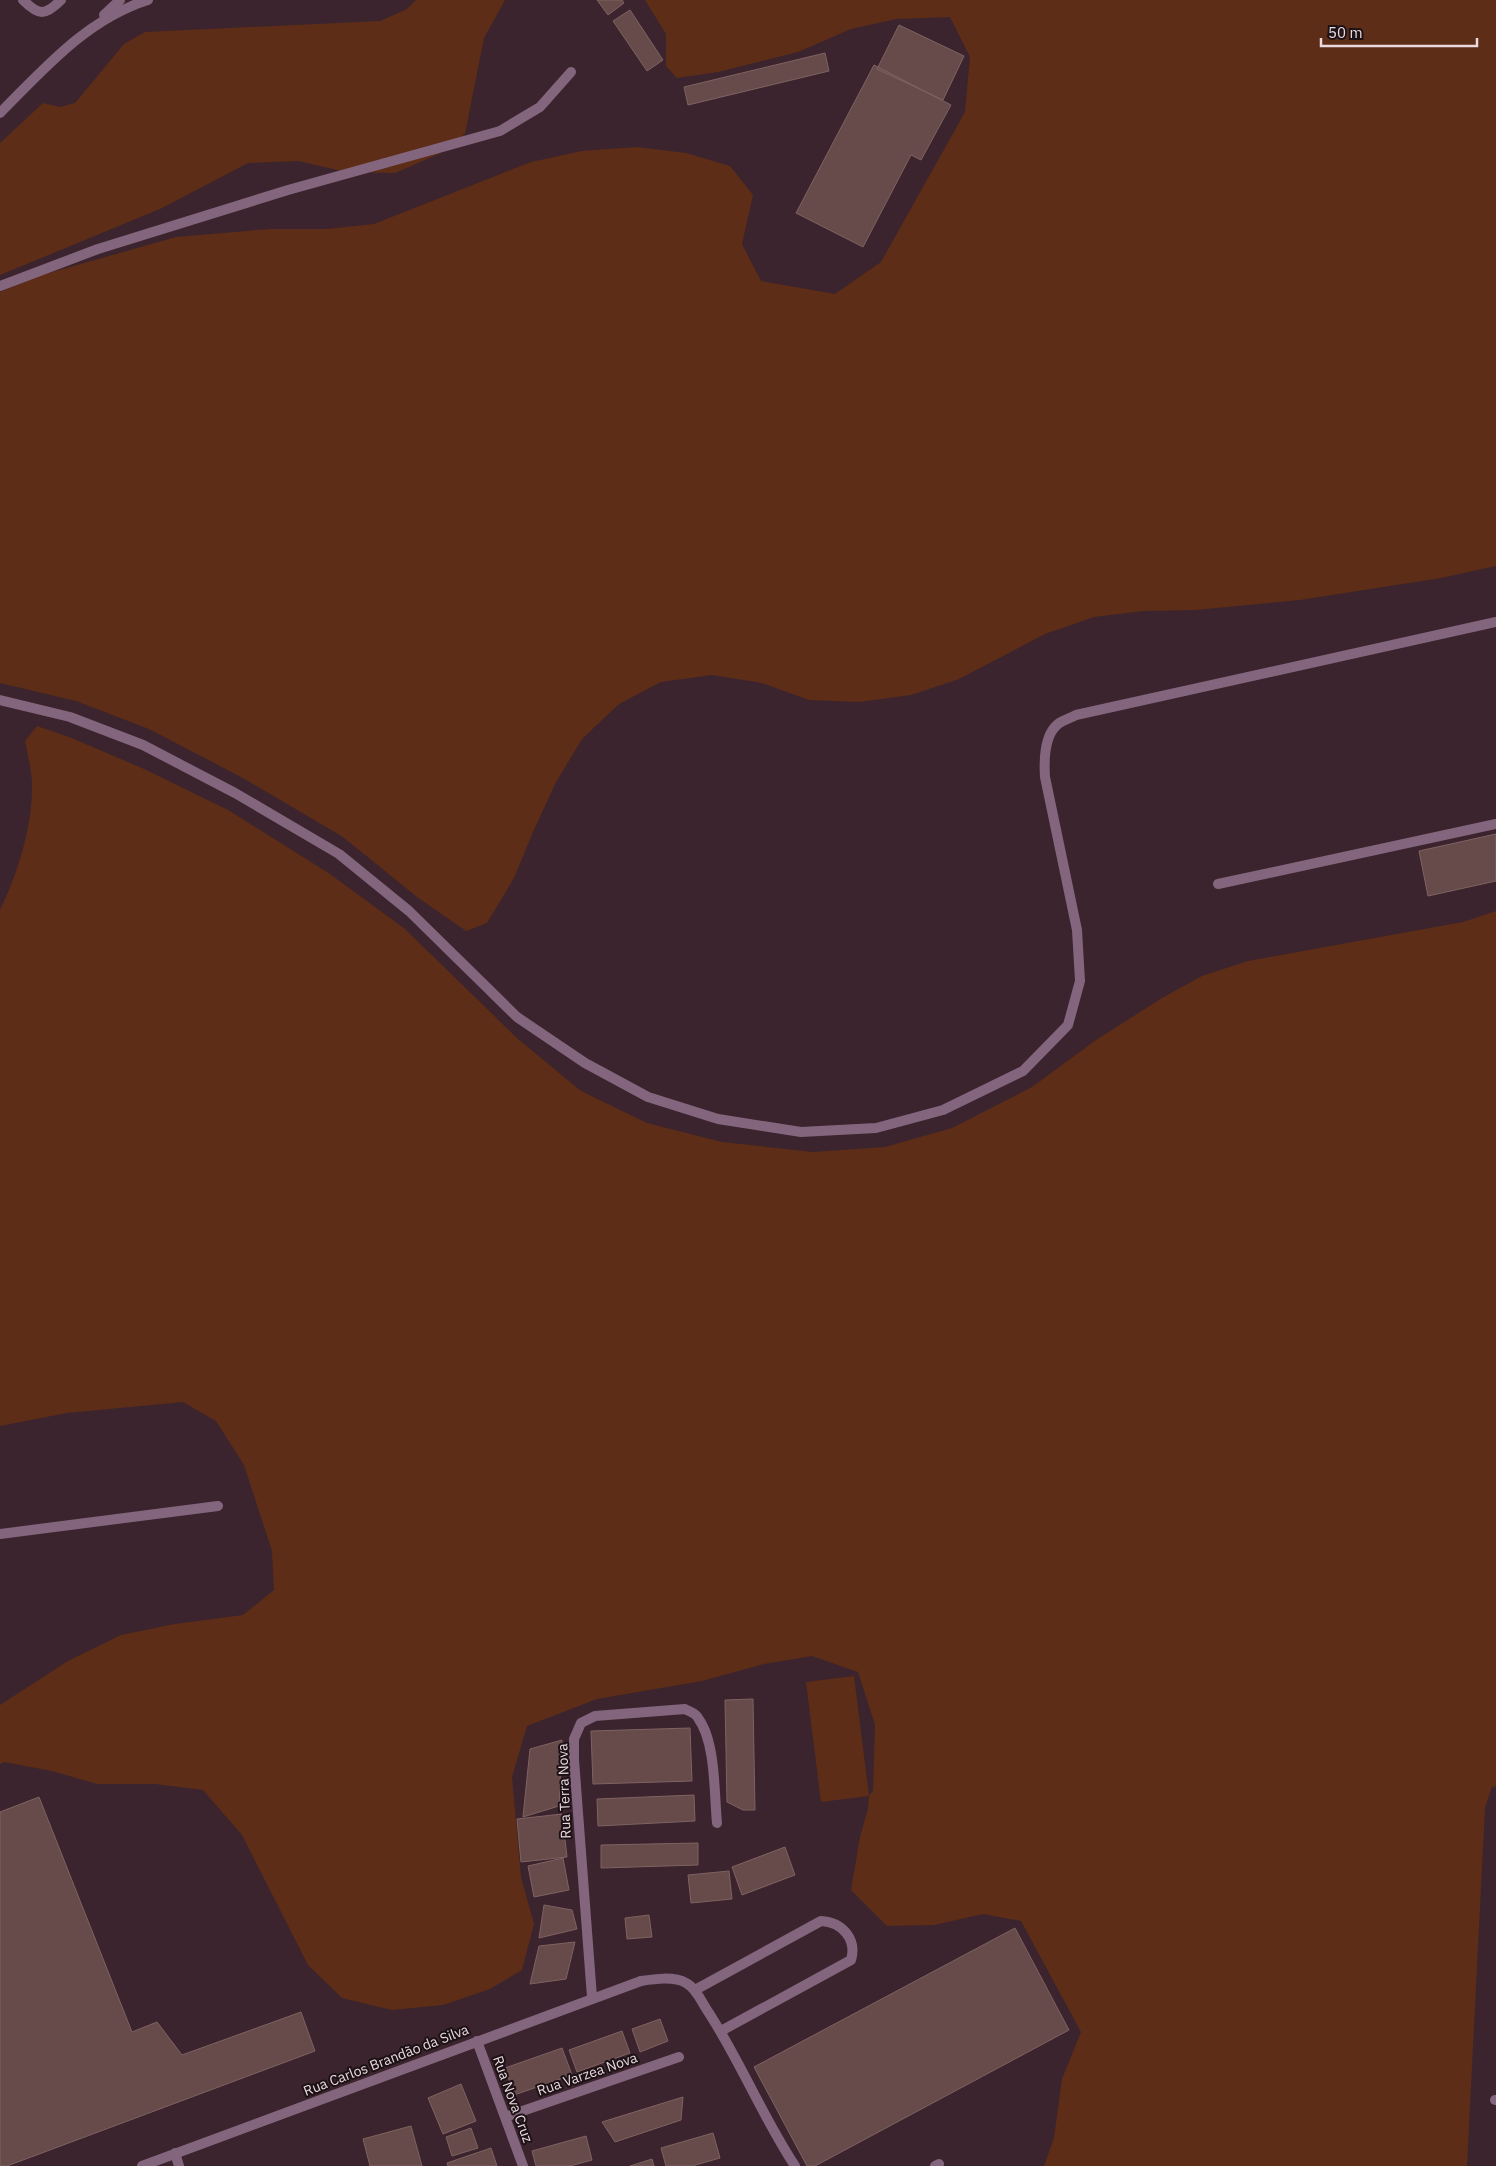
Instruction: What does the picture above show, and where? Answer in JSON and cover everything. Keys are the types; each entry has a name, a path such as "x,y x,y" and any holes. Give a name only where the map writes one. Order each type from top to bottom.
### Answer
{"street":[{"path":"23,0 34,11 39,13 53,8 61,0"},
{"path":"0,113 56,57 120,0"},
{"path":"94,25 128,6 148,0"},
{"path":"0,286 98,249 278,193 500,131 540,107 571,72"},
{"path":"0,700 70,717 143,745 235,793 339,854 409,911 517,1017 585,1063 648,1097 718,1119 801,1132 876,1128 942,1110 1023,1071 1068,1025 1080,981 1077,930 1044,777 1044,760 1050,736 1057,725 1076,715 1496,622"},
{"path":"1218,884 1496,824"},
{"path":"0,1534 218,1506"},
{"name":"Rua Terra Nova","path":"592,1998 574,1760 574,1739 581,1722 595,1716 685,1709 697,1715 709,1746 717,1822"},
{"path":"721,2031 851,1960 854,1950 849,1938 841,1928 832,1922 822,1921 695,1990 721,2031 781,2145 795,2166"},
{"name":"Rua Carlos Brandão da Silva","path":"142,2166 477,2040 641,1981 664,1978 686,1982 695,1990"},
{"name":"Rua Nova Cruz","path":"477,2040 523,2166"},
{"name":"Rua Varzea Nova","path":"505,2117 679,2058"},
{"path":"175,2154 180,2166"}],"shaded area":[{"path":"416,0 505,0 484,38 465,134 439,154 395,173 346,172 298,161 248,163 160,209 0,275 0,143 43,103 60,107 75,103 124,44 145,32 380,21 407,9"},
{"path":"645,0 1496,0 1496,566 1441,578 1300,600 1195,610 1143,611 1094,617 1045,634 959,679 911,695 859,702 809,700 762,683 712,675 661,682 619,704 582,739 556,782 514,878 487,923 466,931 417,897 343,837 243,778 149,729 76,701 0,683 0,292 42,275 176,237 270,229 327,229 374,224 531,162 582,151 637,147 686,153 730,166 753,195 742,244 761,281 835,294 881,262 965,112 970,57 950,17 896,19 851,29 798,52 718,72 677,78 666,66 666,34"},
{"path":"37,726 69,737 142,768 228,810 330,874 405,929 518,1039 581,1091 647,1123 722,1142 813,1152 885,1147 952,1128 1032,1087 1096,1040 1162,998 1202,976 1248,961 1463,922 1496,911 1496,1786 1492,1787 1485,1808 1467,2166 1044,2166 1054,2138 1062,2079 1081,2032 1021,1921 983,1914 934,1925 887,1926 851,1890 869,1796 873,1791 875,1725 858,1672 812,1656 764,1664 702,1681 597,1699 527,1726 512,1777 521,1877 534,1924 522,1970 490,1989 443,2005 392,2010 342,1998 308,1965 242,1835 203,1790 155,1784 97,1784 52,1771 4,1762 0,1764 0,1705 68,1661 121,1635 175,1624 243,1615 274,1590 272,1551 244,1465 216,1421 183,1402 67,1413 0,1426 0,910 17,868 26,837 32,785 25,741"},
{"path":"854,1676 869,1796 821,1802 806,1682"}],"building":[{"path":"597,0 622,0 624,3 608,15"},
{"path":"630,10 663,60 647,71 613,21"},
{"path":"899,25 964,56 943,100 877,69"},
{"path":"825,53 829,71 688,105 684,87"},
{"path":"874,65 951,105 921,160 911,155 863,247 796,213"},
{"path":"1496,834 1496,881 1428,896 1419,851"},
{"path":"753,1699 755,1810 743,1810 727,1802 725,1700"},
{"path":"690,1728 692,1781 593,1784 591,1731"},
{"path":"562,1740 559,1806 523,1817 530,1749"},
{"path":"694,1795 695,1821 598,1826 597,1799"},
{"path":"39,1797 132,2032 157,2022 182,2055 301,2012 315,2051 7,2166 0,2166 0,1812"},
{"path":"562,1814 567,1857 521,1862 517,1819"},
{"path":"698,1843 698,1865 601,1868 601,1845"},
{"path":"785,1847 795,1875 742,1895 732,1867"},
{"path":"563,1858 569,1890 534,1897 528,1866"},
{"path":"729,1871 732,1899 691,1903 688,1875"},
{"path":"544,1905 572,1910 577,1929 539,1938"},
{"path":"649,1915 652,1937 627,1939 625,1918"},
{"path":"1015,1928 1069,2030 815,2166 807,2166 754,2067"},
{"path":"575,1942 566,1979 530,1984 539,1946"},
{"path":"660,2019 668,2041 640,2052 632,2029"},
{"path":"622,2031 630,2053 577,2072 569,2050"},
{"path":"562,2048 572,2075 514,2095 505,2068"},
{"path":"461,2084 476,2121 443,2134 428,2098"},
{"path":"683,2097 681,2120 615,2142 602,2122"},
{"path":"411,2126 422,2166 370,2166 363,2139"},
{"path":"471,2128 478,2148 452,2156 446,2137"},
{"path":"713,2133 720,2158 692,2166 666,2166 661,2148"},
{"path":"586,2136 592,2160 570,2166 536,2166 532,2151"},
{"path":"491,2148 497,2166 448,2166 447,2163"},
{"path":"652,2159 654,2166 630,2166"}]}
